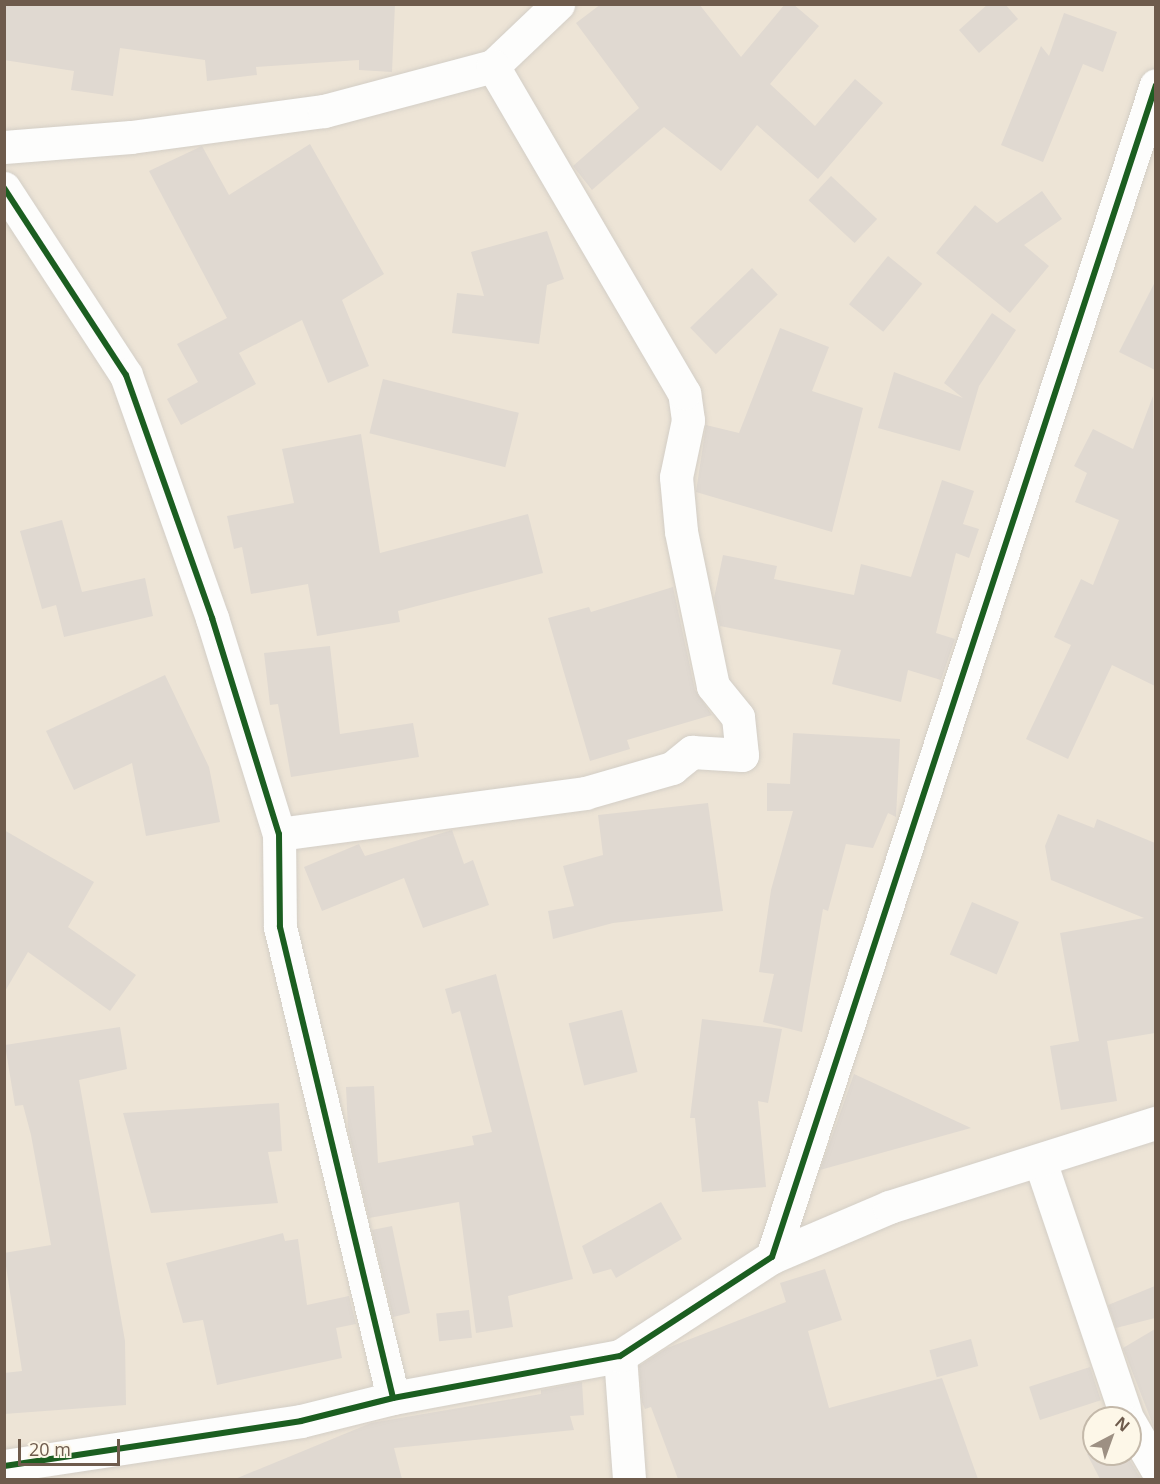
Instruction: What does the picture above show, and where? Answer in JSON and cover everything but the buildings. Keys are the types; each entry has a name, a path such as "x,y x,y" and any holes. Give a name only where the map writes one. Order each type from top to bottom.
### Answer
{"street":[{"path":"4,147 131,137 324,111 493,66 558,4"},
{"path":"279,834 585,793 672,768 692,752 742,755 738,717 713,686 681,531 676,477 688,420 684,393 493,66"},
{"path":"772,1257 1155,85"},
{"path":"4,188 126,375 157,452 279,834 280,927 393,1398"},
{"path":"4,1466 301,1421 393,1398 620,1356 772,1257 889,1207 1155,1124"},
{"path":"1040,1161 1123,1406"},
{"path":"620,1356 629,1479"},
{"path":"1142,1445 1155,1468"}],"shaded area":[{"path":"5,5 1155,5 1155,1479 5,1480"}],"cycle path":[{"path":"4,1466 301,1421 393,1398 620,1356 772,1257 1156,85"},
{"path":"4,188 126,375 212,618 279,834 280,927 393,1398"}]}
